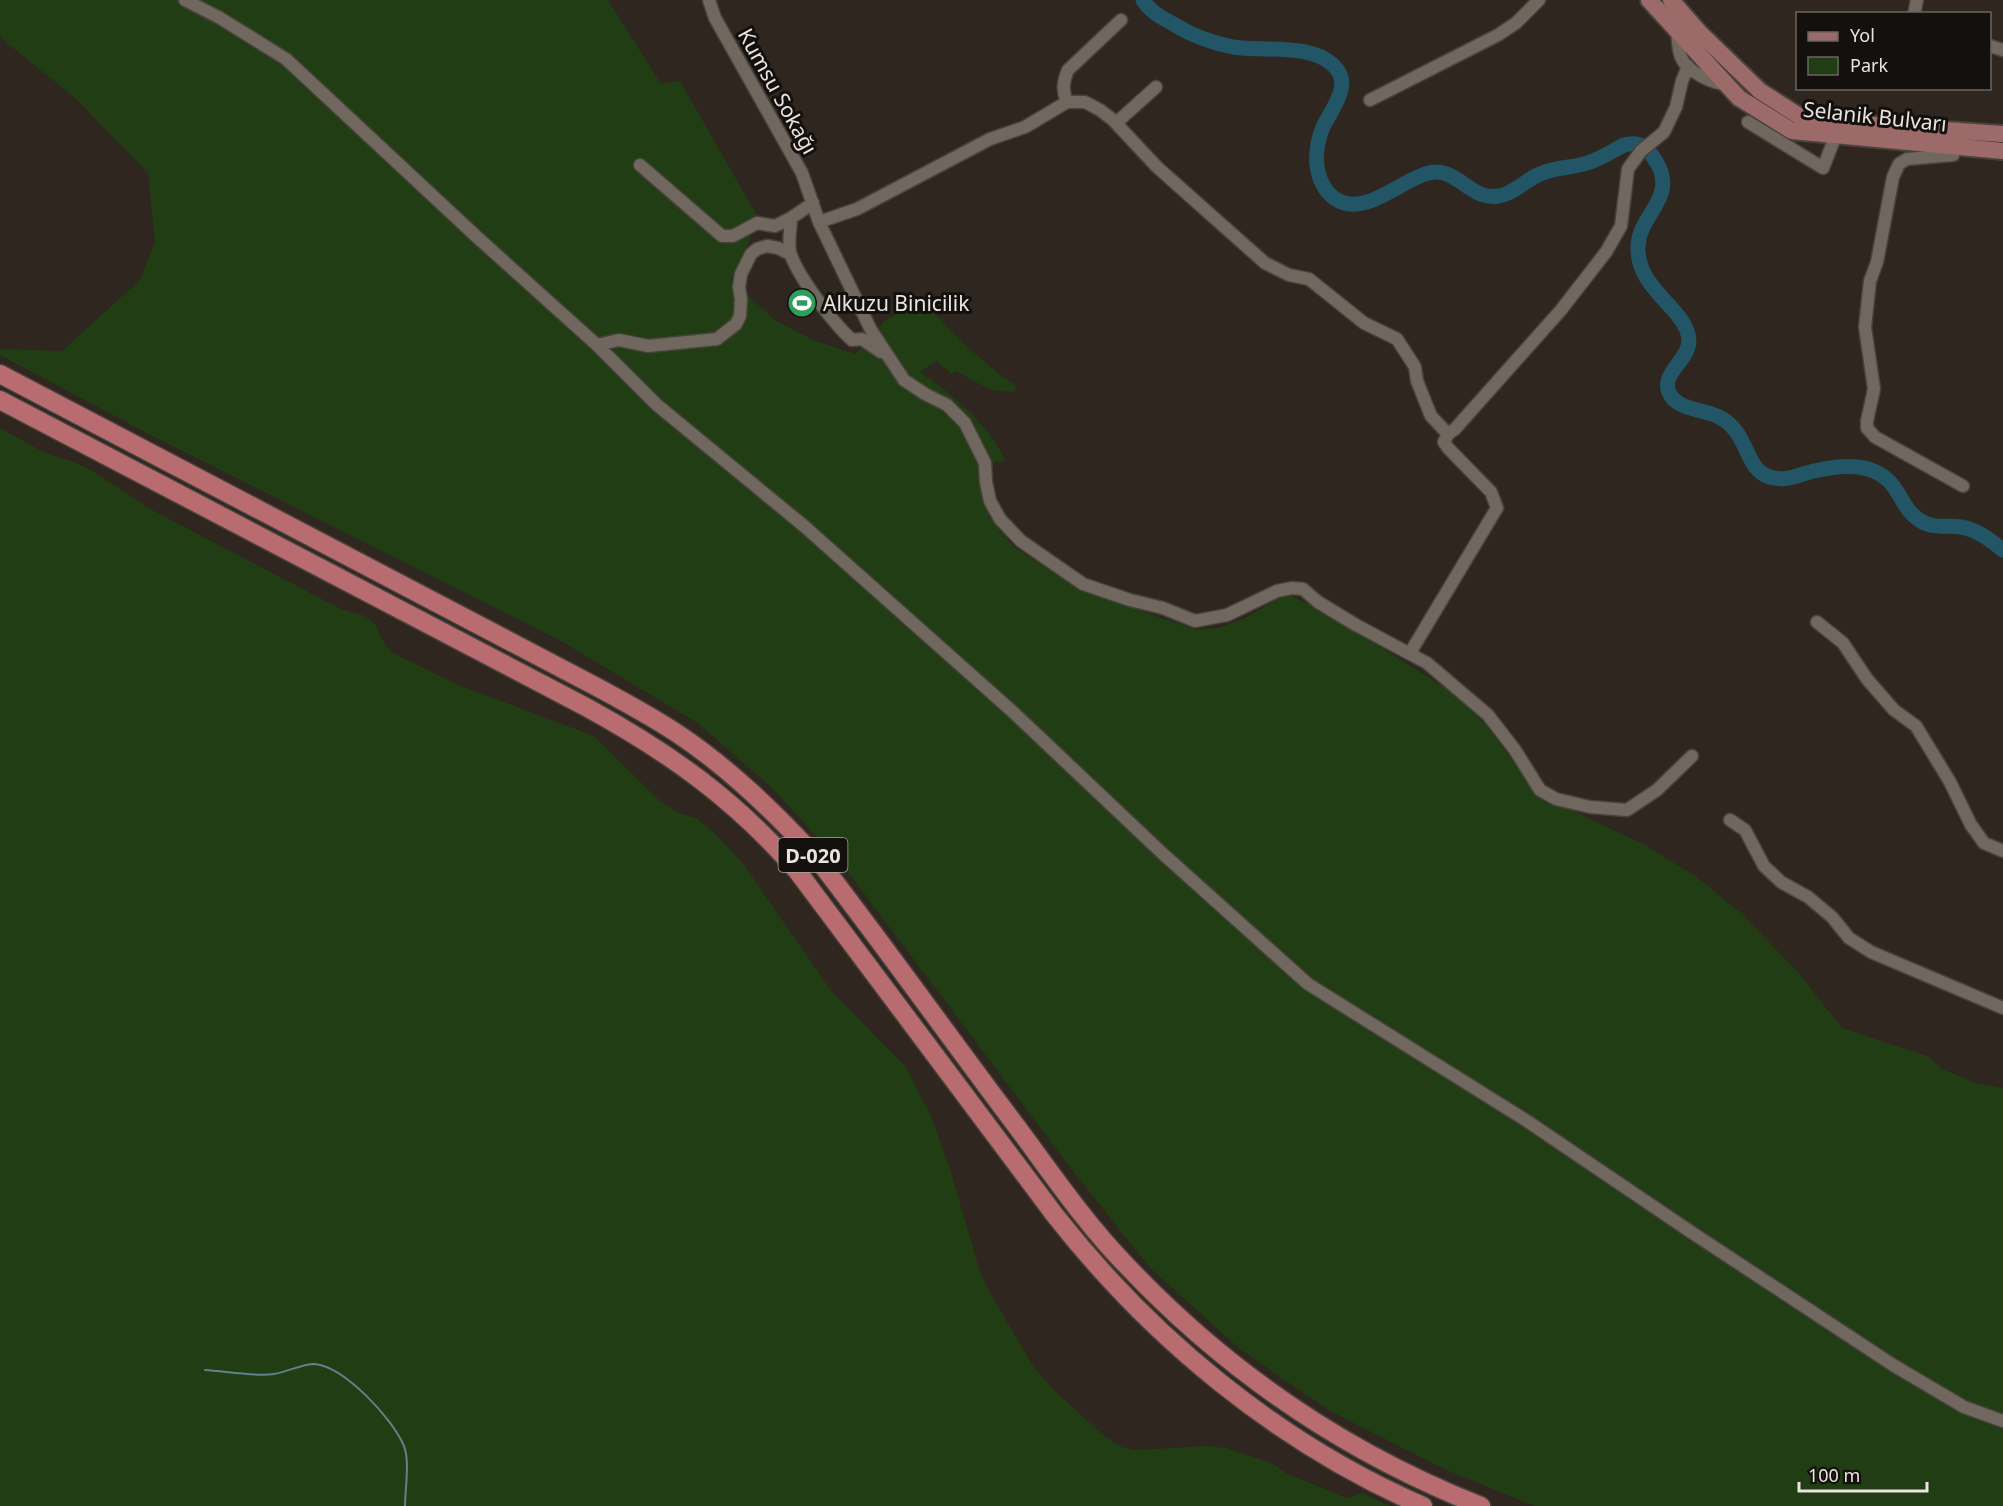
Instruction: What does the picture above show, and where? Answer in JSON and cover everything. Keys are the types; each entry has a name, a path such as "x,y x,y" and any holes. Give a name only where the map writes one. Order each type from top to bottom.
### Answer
{"highway":[{"name":"D-020","path":"0,374 593,685 658,721 709,757 763,802 815,856 1070,1197 1124,1263 1163,1303 1238,1369 1303,1415 1382,1461 1481,1506"},
{"name":"D-020","path":"0,400 556,691 639,736 700,779 756,826 798,872 1054,1214 1135,1306 1209,1374 1269,1419 1338,1463 1423,1506"}],"main road":[{"name":"Selanik Bulvarı","path":"1649,0 1739,98 1792,131 2003,134"},
{"name":"Selanik Bulvarı","path":"1671,0 1700,33 1760,91 1798,116 1846,132 1954,147 2003,151"}],"street":[{"path":"185,0 220,18 286,59 477,238 597,345 657,405 804,526 1013,712 1162,853 1308,984 1527,1121 1690,1232 1893,1365 1964,1407 2003,1421"},
{"name":"Kumsu Sokağı","path":"709,0 715,18 802,173 819,222 855,299 889,358"},
{"path":"1370,100 1498,35 1516,23 1539,0"},
{"path":"1067,102 1063,92 1068,70 1121,20"},
{"path":"1677,32 1681,58 1688,66 1713,83 1726,84"},
{"path":"1410,653 1497,508 1491,492 1444,442 1448,434 1455,429 1561,310 1606,252 1621,226 1628,169 1641,151 1664,132 1670,121 1688,66"},
{"path":"1116,123 1156,87"},
{"path":"819,222 857,209 990,139 1025,127 1067,102 1085,102 1116,123 1157,167 1265,263 1289,275 1309,279 1364,323 1397,339 1415,367 1417,381 1431,416 1448,434"},
{"path":"1748,122 1823,168 1846,132"},
{"path":"1954,147 1953,155 1908,159 1899,164 1893,177 1877,262 1870,281 1865,327 1874,390 1867,428 1875,437 1963,486"},
{"path":"640,165 722,236 734,236 757,223 775,226 813,202"},
{"path":"791,218 790,254 806,282 843,331 852,340 862,339 875,347 889,358 904,380 947,405 964,423 985,463 990,501 1000,519 1021,541 1083,584 1130,600 1163,608 1195,621 1227,615 1277,591 1303,589 1318,602 1356,625 1427,663 1488,715 1515,750 1540,790 1556,799 1590,807 1627,810 1657,790 1692,756"},
{"path":"597,345 619,340 648,346 717,339 736,324 740,307 740,280 751,254 767,246 790,254"},
{"path":"1816,622 1843,643 1867,679 1894,710 1916,726 1950,782 1971,825 1984,843 2003,851"},
{"path":"1730,820 1744,830 1764,866 1781,882 1808,897 1832,917 1849,938 1871,952 2003,1008"}],"green space":[{"path":"0,0 608,0 661,84 680,81 759,219 731,281 775,320 813,340 856,354 884,321 923,299 966,345 1015,385 1017,391 993,390 957,371 952,374 937,360 920,372 969,411 989,434 1005,460 979,467 980,484 990,518 1014,547 1080,590 1197,630 1221,627 1245,618 1277,599 1289,595 1324,611 1453,693 1487,726 1538,794 1645,845 1697,877 1742,914 1797,971 1842,1028 1927,1056 1942,1069 1976,1083 2003,1088 2003,1506 1534,1506 1444,1469 1330,1411 1241,1350 1150,1268 1065,1161 842,864 773,789 699,724 561,641 145,432 0,355 0,349 62,351 140,280 155,242 148,173 74,97 0,35"},
{"path":"0,428 45,453 91,470 152,510 341,609 365,616 374,623 385,644 393,653 456,684 594,736 660,801 679,813 696,818 713,831 744,865 832,992 906,1067 931,1116 950,1169 980,1272 1033,1366 1051,1387 1102,1434 1119,1446 1134,1450 1207,1446 1226,1448 1272,1463 1286,1473 1346,1498 1363,1493 1390,1506 0,1506"}],"waterway":[{"path":"1143,0 1161,17 1189,33 1210,41 1233,47 1299,51 1323,58 1333,65 1342,80 1341,88 1336,104 1323,127 1317,147 1317,161 1319,174 1326,190 1339,201 1350,204 1373,200 1419,176 1439,172 1448,174 1479,194 1504,195 1540,174 1581,165 1624,145 1634,144 1644,147 1657,163 1662,175 1663,186 1640,235 1638,246 1640,262 1653,287 1680,319 1689,341 1688,348 1668,381 1668,388 1675,401 1715,415 1730,425 1737,432 1754,465 1767,476 1785,479 1841,467 1868,469 1887,479 1907,508 1921,521 1931,525 1973,530 2003,550"},
{"path":"205,1370 267,1375 314,1364 339,1374 379,1409 390,1422 404,1446 407,1467 405,1506"}],"place":[{"name":"Alkuzu Binicilik","path":"802,303"}]}
